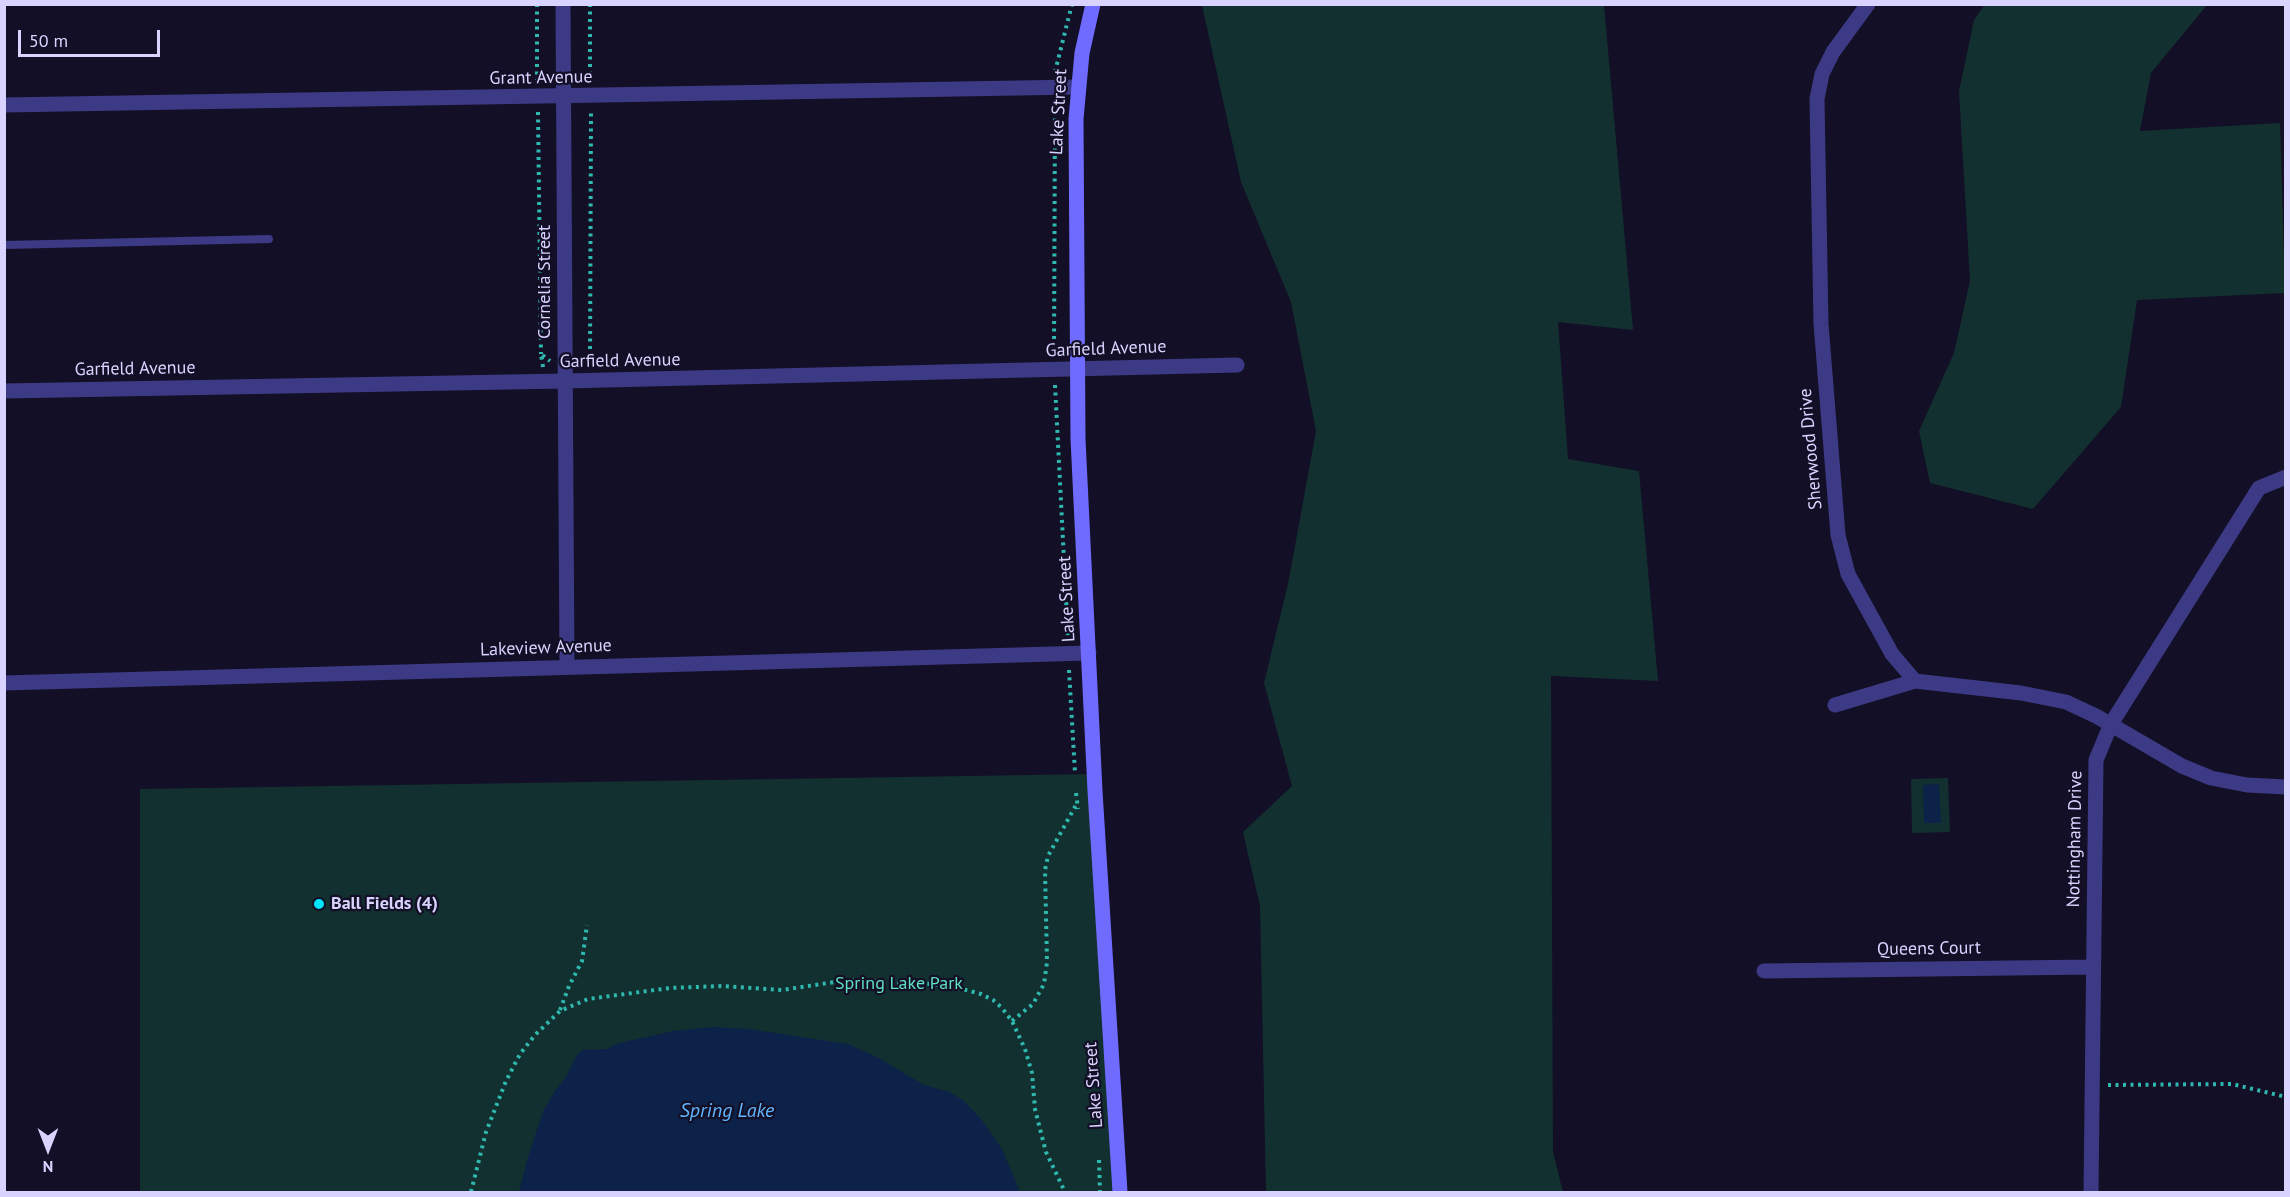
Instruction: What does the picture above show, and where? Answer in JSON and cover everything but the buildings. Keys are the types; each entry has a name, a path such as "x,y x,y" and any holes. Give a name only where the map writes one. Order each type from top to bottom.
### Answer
{"street":[{"name":"Cornelia Street","path":"563,4 567,667"},
{"name":"Lake Street","path":"1093,4 1082,53 1078,87 1078,440 1095,791 1120,1192"},
{"name":"Sherwood Drive","path":"1868,4 1833,52 1822,74 1816,99 1821,324 1838,535 1848,574 1892,654 1915,681"},
{"name":"Grant Avenue","path":"4,105 1078,87"},
{"name":"Garfield Avenue","path":"4,391 586,381 1237,365"},
{"name":"Nottingham Drive","path":"2091,1192 2096,760 2111,724 2259,488 2286,477"},
{"name":"Lakeview Avenue","path":"4,683 1089,653"},
{"path":"1835,705 1915,681 2021,693 2066,702 2111,724 2182,766 2211,778 2247,785 2286,787"},
{"name":"Queens Court","path":"1764,971 2093,967"}],"lane":[{"path":"4,245 269,239"}],"path":[{"path":"537,4 541,354"},
{"path":"586,381 591,361 590,4"},
{"path":"1012,1021 1033,1004 1044,984 1047,962 1045,870 1048,856 1076,805"},
{"path":"560,1011 568,986 582,961 587,924"},
{"path":"471,1192 486,1132 506,1081 520,1054 535,1035 560,1011 588,999 670,988 722,986 782,990 848,980 931,984 981,994 993,1000 1012,1021 1025,1049 1032,1073 1035,1109 1046,1152 1065,1192"},
{"path":"2093,1085 2232,1084 2286,1097"}],"green space":[{"path":"1985,4 2207,5 2151,73 2140,131 2280,123 2285,293 2137,300 2121,407 2033,509 1930,483 1919,431 1954,353 1970,281 1959,91 1974,20"},
{"path":"1202,5 1604,5 1633,330 1558,322 1568,459 1639,471 1658,681 1551,676 1553,1152 1563,1192 1266,1192 1260,906 1243,832 1292,786 1264,683 1288,584 1316,431 1291,302 1241,182"},
{"name":"Spring Lake Park","path":"1094,774 1120,1192 140,1192 140,789"},
{"path":"1948,778 1950,832 1912,833 1911,779"}],"water":[{"path":"1939,784 1941,823 1924,823 1923,785"},
{"name":"Spring Lake","path":"713,1027 749,1029 848,1044 877,1057 924,1085 950,1092 964,1101 981,1119 1002,1149 1020,1192 519,1192 543,1111 566,1077 576,1056 582,1050 607,1049 619,1043 673,1031"}],"place":[{"name":"Ball Fields (4)","path":"319,904"}]}
